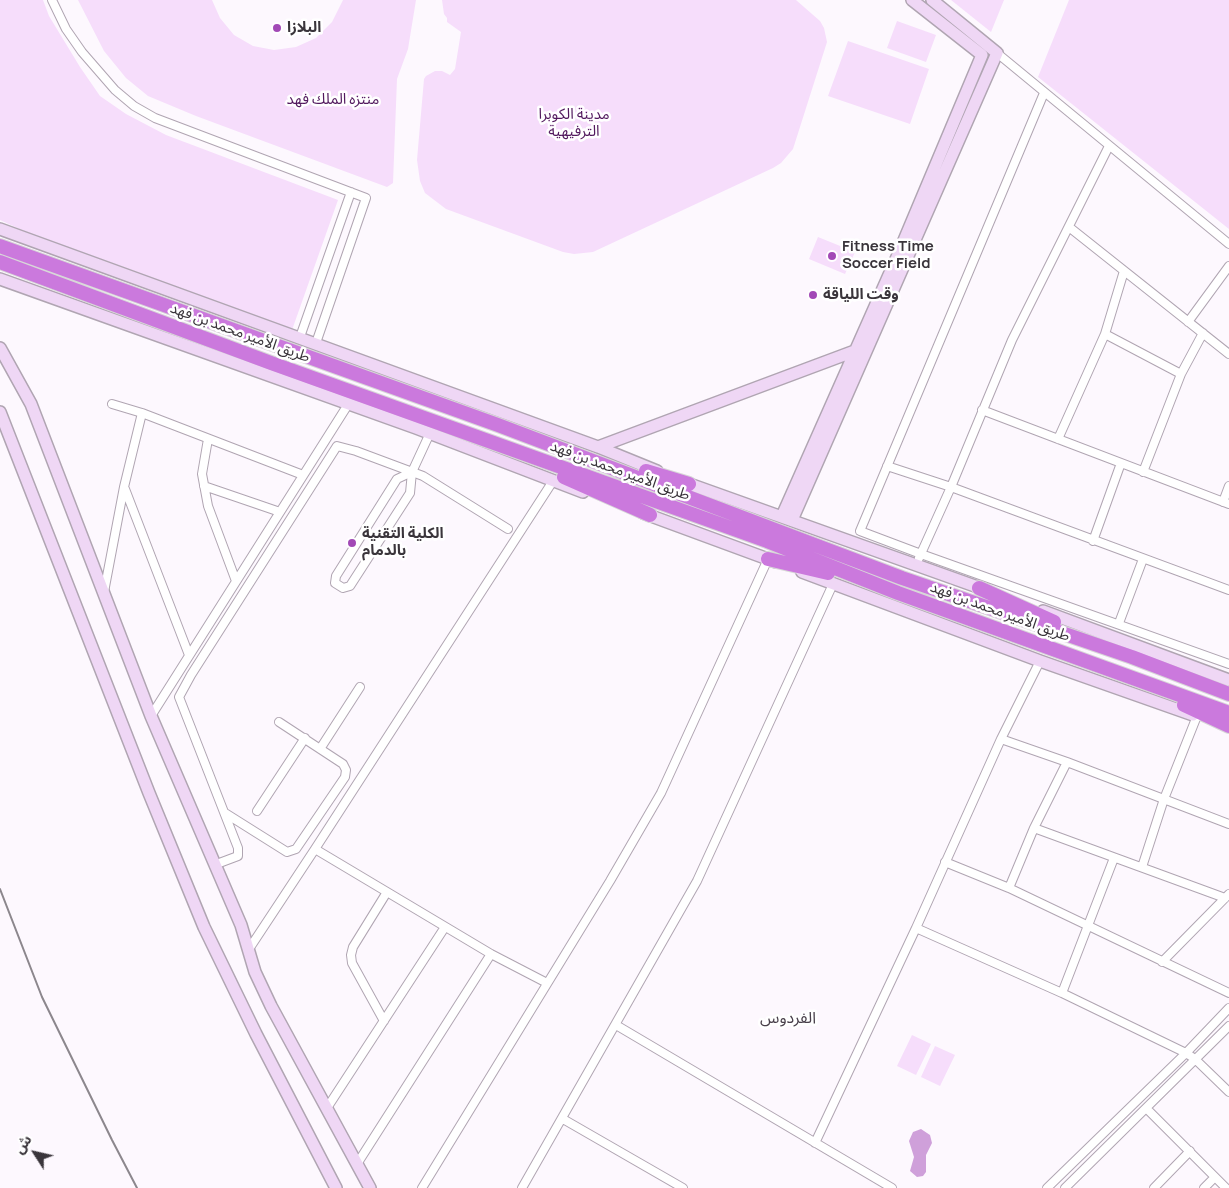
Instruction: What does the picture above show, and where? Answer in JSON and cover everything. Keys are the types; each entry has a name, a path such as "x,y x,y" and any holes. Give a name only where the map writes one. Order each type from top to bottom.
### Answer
{"highway":[{"name":"طريق الأمير محمد بن فهد","path":"0,246 498,425 902,578 1132,657 1229,694"},
{"name":"طريق الأمير محمد بن فهد","path":"0,262 271,363 767,541 898,593 1229,713"},
{"path":"498,425 570,449 689,484"},
{"path":"454,428 650,515"},
{"path":"768,559 827,572 898,593"},
{"path":"979,588 1132,657"},
{"path":"1055,650 1186,706 1229,727"}],"street":[{"path":"52,0 66,29 82,52 115,90 134,106 155,118 366,198 316,343"},
{"path":"932,0 1229,244"},
{"path":"916,1 982,55 997,53"},
{"path":"787,518 861,349 997,53"},
{"path":"598,447 861,349 897,256 982,55"},
{"path":"1044,93 860,531 979,588 1229,680"},
{"path":"919,560 1012,340 1109,146"},
{"path":"300,337 351,192"},
{"path":"1069,227 1229,354"},
{"path":"4,230 598,447 689,484 787,518 1119,623 1229,664"},
{"path":"1188,322 1229,266"},
{"path":"1058,439 1105,334 1124,270"},
{"path":"0,279 349,403 553,481 650,515 1040,661 1229,727"},
{"path":"1143,472 1181,374 1203,333"},
{"path":"1105,334 1181,374"},
{"path":"0,348 30,404 151,716 241,925 255,972 271,1006 370,1188"},
{"path":"151,716 349,403"},
{"path":"112,404 142,413 303,475"},
{"path":"982,410 1226,503 1229,486"},
{"path":"0,412 148,794 204,927 256,1034 336,1188"},
{"path":"103,594 124,488 142,413"},
{"path":"412,472 397,478 336,576 335,583 342,588 350,586 410,493 412,472 430,433"},
{"path":"208,439 202,474 204,486 208,506 236,581"},
{"path":"214,865 238,856 238,848 179,697 337,446 356,451 423,476 508,529"},
{"path":"1093,541 1121,463"},
{"path":"887,466 951,487 1229,590"},
{"path":"249,949 553,481"},
{"path":"204,486 280,512"},
{"path":"124,488 189,655"},
{"path":"422,1188 610,882 662,793 768,559"},
{"path":"1119,623 1143,559"},
{"path":"522,1188 697,881 833,584"},
{"path":"815,1143 916,928 1001,739 1040,661"},
{"path":"320,749 360,687"},
{"path":"1142,867 1164,799 1197,716"},
{"path":"225,813 287,852 296,849 345,777 346,770 343,764 279,722"},
{"path":"257,811 305,738"},
{"path":"1001,739 1067,762 1229,824"},
{"path":"1009,888 1034,828 1067,762"},
{"path":"1034,828 1114,858 1227,896 1162,962"},
{"path":"315,849 491,954 547,983"},
{"path":"1062,993 1114,858"},
{"path":"945,862 1009,888 1229,993"},
{"path":"384,1021 352,963 350,955 356,941 386,892"},
{"path":"327,1108 445,927"},
{"path":"916,928 1062,993 1186,1053 1195,1059 1229,1092"},
{"path":"357,1164 491,954"},
{"path":"1047,1188 1186,1053 1229,1008"},
{"path":"616,1025 892,1188"},
{"path":"1065,1188 1229,1026"},
{"path":"1146,1108 1226,1188"},
{"path":"563,1119 683,1188"},
{"path":"1154,1188 1190,1152"},
{"path":"1204,1188 1215,1177"}],"green space":[{"path":"0,0 43,0 49,16 100,96 126,114 166,135 338,200 292,330 39,238 0,220"},
{"name":"منتزه الملك فهد","path":"78,0 212,0 220,18 234,35 253,46 274,50 296,47 316,38 332,22 343,0 416,0 408,49 397,79 393,183 387,187 196,116 148,96 126,78 104,51"},
{"name":"مدينة الكوبرا الترفيهية","path":"442,0 796,0 820,21 824,28 827,42 793,149 781,163 593,252 574,254 563,252 446,209 425,193 420,181 417,160 424,79 435,71 442,71 450,75 455,69 461,32 447,22"},
{"path":"951,0 1004,0 991,32"},
{"path":"1069,0 1229,0 1229,229 1038,77"},
{"path":"897,21 936,35 926,62 887,48"},
{"path":"848,41 929,69 910,124 828,96"},
{"name":"Fitness Time Soccer Field","path":"818,237 855,252 845,274 809,259"},
{"path":"912,1035 931,1044 916,1075 897,1066"},
{"path":"935,1046 955,1055 940,1086 921,1077"}],"shaded area":[{"path":"921,1129 930,1135 932,1143 926,1155 926,1172 923,1176 917,1177 910,1171 914,1157 909,1141 913,1132"}],"railway":[{"path":"0,889 42,997 137,1188"}],"place":[{"name":"البلازا","path":"277,28"},
{"name":"Fitness Time Soccer Field","path":"832,256"},
{"name":"وقت اللياقة","path":"813,295"},
{"name":"الكلية التقنية بالدمام","path":"352,543"}],"district":[{"name":"الفردوس","path":"788,1019"}]}
